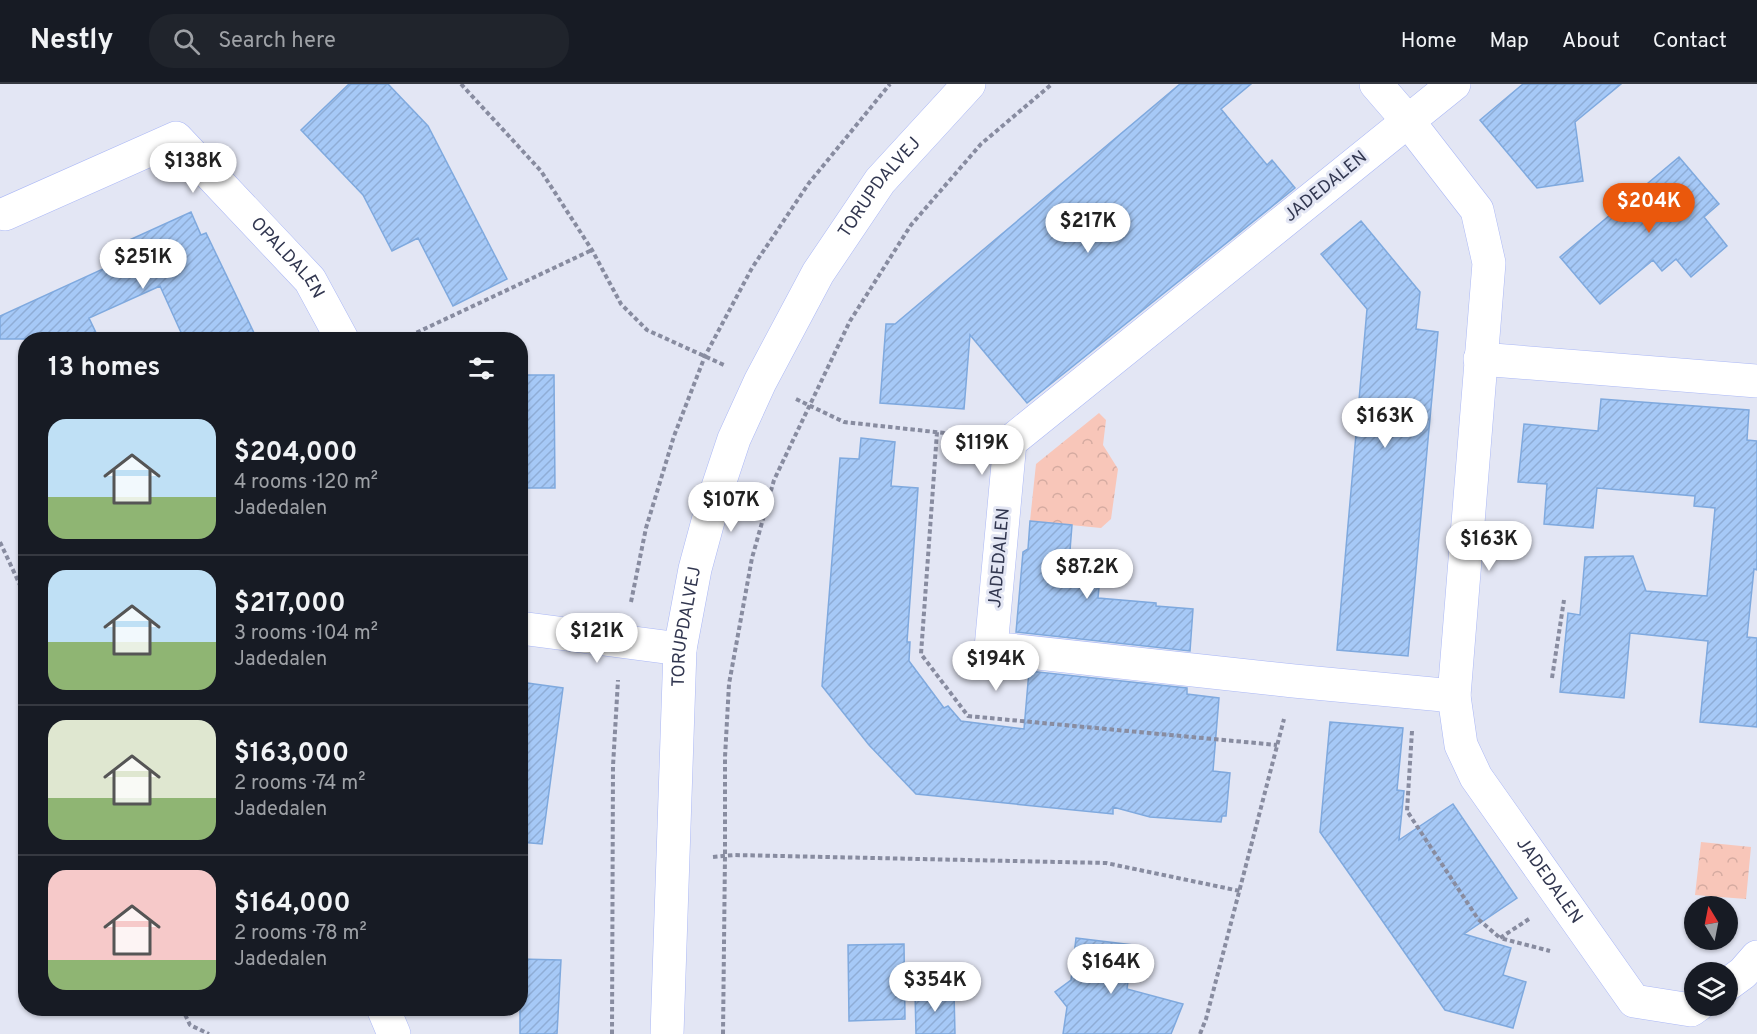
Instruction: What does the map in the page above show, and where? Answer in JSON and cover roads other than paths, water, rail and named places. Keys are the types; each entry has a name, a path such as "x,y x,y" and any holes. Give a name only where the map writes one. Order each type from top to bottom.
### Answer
{"street":[{"name":"TORUPDALVEJ","path":"667,1034 680,649 695,569 714,499 734,439 760,382 818,273 880,181 969,84"},
{"name":"JADEDALEN","path":"1376,84 1477,210 1489,263 1454,696 1461,745 1476,777 1634,1001 1684,1009"},
{"name":"JADEDALEN","path":"1454,84 1010,442 991,648 1454,696"},
{"name":"OPALDALEN","path":"5,213 176,138 310,280 338,332"},
{"path":"1480,359 1757,381"},
{"path":"528,629 680,649"},
{"path":"1738,977 1757,957"},
{"path":"386,1016 394,1034"}]}
